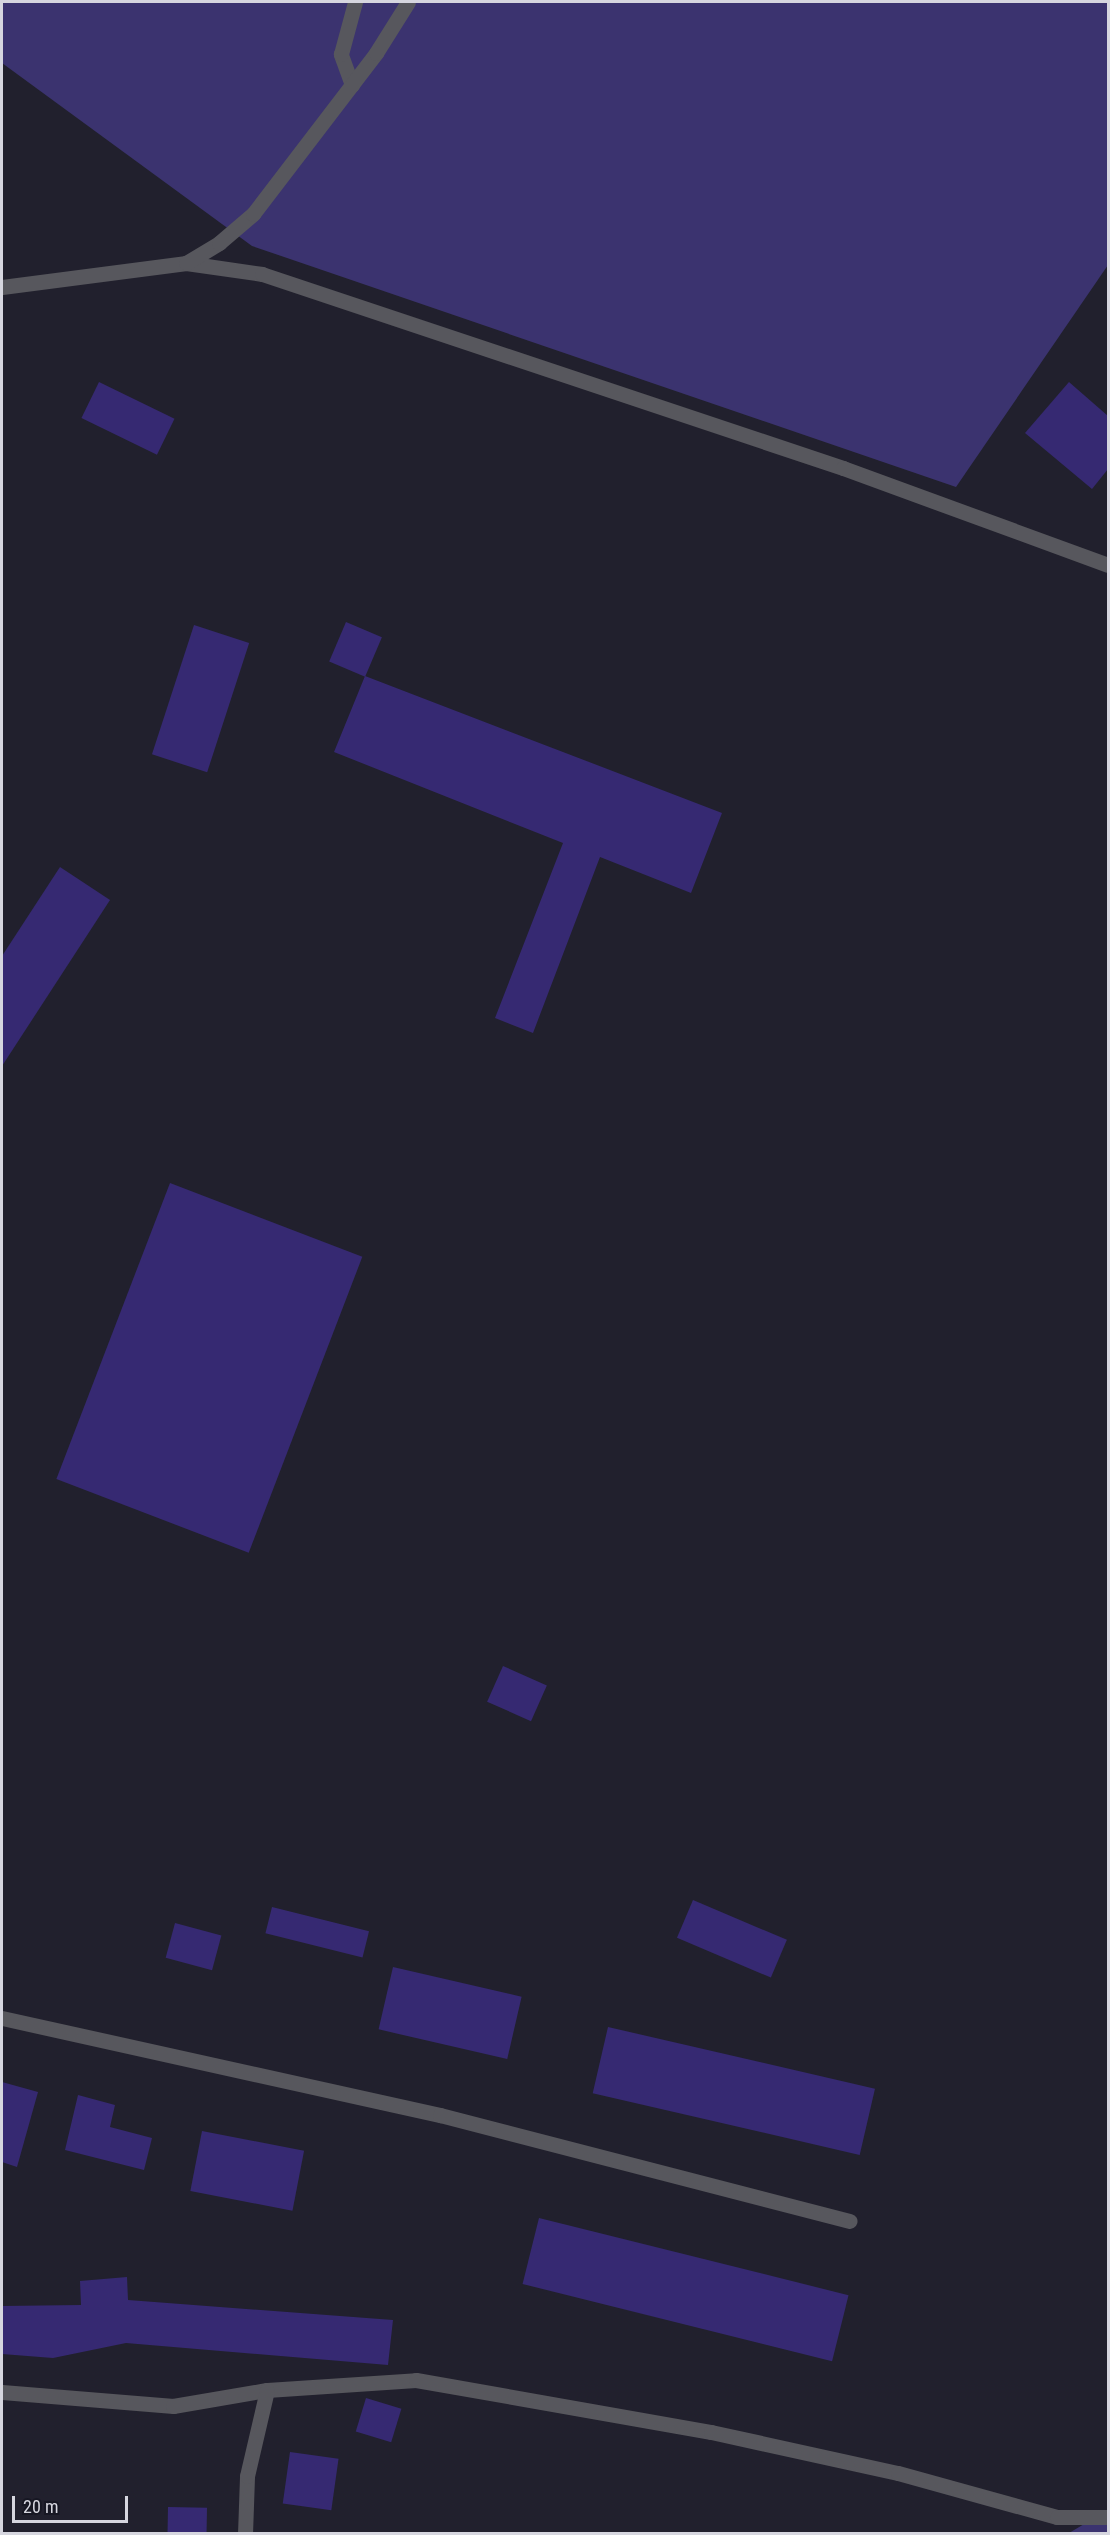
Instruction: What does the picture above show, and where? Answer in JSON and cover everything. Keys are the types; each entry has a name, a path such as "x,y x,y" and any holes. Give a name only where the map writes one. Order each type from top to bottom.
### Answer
{"street":[{"path":"352,85 341,54 355,2"},
{"path":"186,263 253,214 352,85 408,2"},
{"path":"2,287 186,263 262,274 843,468 1108,565"},
{"path":"2,2018 440,2115 850,2221"},
{"path":"2,2392 173,2406 267,2390 416,2379 483,2389 875,2468 1057,2517 1108,2517"},
{"path":"244,2534 247,2476 267,2390"}],"shaded area":[{"path":"2,2 1108,2 1108,265 956,487 252,246 2,63"},
{"path":"1108,2510 1108,2533 1069,2533"}],"building":[{"path":"99,382 174,419 157,455 81,418"},
{"path":"1069,382 1108,416 1108,469 1092,489 1025,433"},
{"path":"346,622 382,637 365,677 329,662"},
{"path":"194,625 249,643 207,772 152,754"},
{"path":"365,676 722,813 691,893 600,857 533,1033 495,1018 563,843 334,752"},
{"path":"60,867 110,900 2,1066 2,956"},
{"path":"170,1183 362,1257 249,1553 56,1479"},
{"path":"503,1666 547,1686 531,1721 487,1702"},
{"path":"693,1900 787,1940 771,1978 677,1938"},
{"path":"272,1907 369,1931 362,1957 265,1933"},
{"path":"175,1923 221,1935 212,1970 166,1958"},
{"path":"393,1967 522,1997 507,2059 379,2029"},
{"path":"608,2027 875,2089 860,2155 593,2093"},
{"path":"2,2082 38,2092 17,2167 2,2162"},
{"path":"78,2095 115,2105 110,2127 152,2138 144,2170 65,2150"},
{"path":"202,2131 304,2151 292,2211 190,2191"},
{"path":"539,2218 849,2295 832,2361 523,2284"},
{"path":"127,2277 128,2300 393,2320 388,2365 126,2343 53,2358 2,2354 2,2306 81,2305 80,2281"},
{"path":"366,2398 401,2409 391,2442 356,2431"},
{"path":"290,2452 339,2459 331,2510 283,2503"},
{"path":"168,2507 207,2508 207,2534 168,2534"}]}
